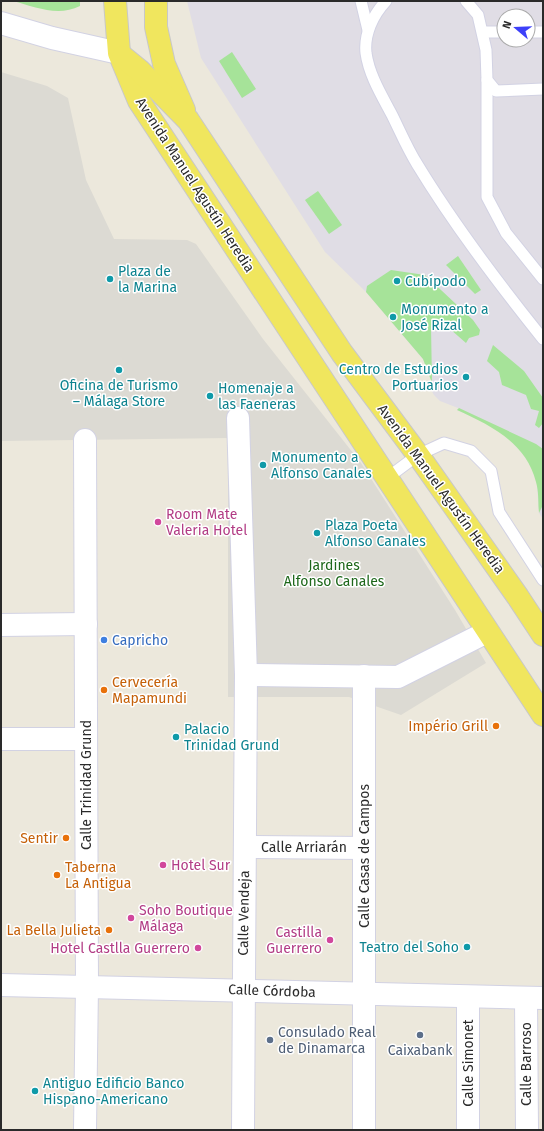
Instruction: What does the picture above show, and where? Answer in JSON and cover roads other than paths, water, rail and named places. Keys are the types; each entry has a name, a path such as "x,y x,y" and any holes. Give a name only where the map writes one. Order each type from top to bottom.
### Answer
{"main road":[{"path":"115,1 119,54"},
{"path":"156,1 156,27 164,64 188,120"},
{"name":"Avenida Manuel Agustín Heredia","path":"119,54 139,70 188,120 338,347 418,455 518,597 543,636"},
{"name":"Avenida Manuel Agustín Heredia","path":"119,54 139,101 543,715"}],"street":[{"path":"1,23 52,38 119,54"},
{"path":"238,418 246,675 398,677 487,632"},
{"name":"Calle Trinidad Grund","path":"85,440 87,986 85,1130"},
{"path":"1,625 86,624"},
{"name":"Calle Vendeja","path":"243,1130 246,675"},
{"name":"Calle Casas de Campos","path":"364,676 364,1130"},
{"path":"1,738 86,739"},
{"name":"Calle Arriarán","path":"245,847 364,848"},
{"name":"Calle Córdoba","path":"1,985 535,998"},
{"name":"Calle Simonet","path":"468,997 468,1130"},
{"name":"Calle Barroso","path":"527,1130 535,998"}],"lane":[{"path":"361,1 368,30 366,53 373,76 416,163 473,249 543,339"},
{"path":"368,30 376,12 386,1"},
{"path":"466,1 478,14 486,50 487,197 506,233 543,279"},
{"path":"483,32 496,32"},
{"path":"487,80 496,91 543,89"},
{"path":"387,478 418,455 444,443 471,451 491,471 499,512 543,580"}],"place":[{"name":"Plaza de la Marina","path":"110,279"},
{"name":"Cubípodo","path":"397,281"},
{"name":"Monumento a José Rizal","path":"393,317"},
{"name":"Oficina de Turismo – Málaga Store","path":"119,370"},
{"name":"Centro de Estudios Portuarios","path":"466,377"},
{"name":"Homenaje a las Faeneras","path":"210,396"},
{"name":"Monumento a Alfonso Canales","path":"263,465"},
{"name":"Room Mate Valeria Hotel","path":"158,522"},
{"name":"Plaza Poeta Alfonso Canales","path":"317,533"},
{"name":"Capricho","path":"104,640"},
{"name":"Cervecería Mapamundi","path":"104,690"},
{"name":"Império Grill","path":"496,726"},
{"name":"Palacio Trinidad Grund","path":"176,737"},
{"name":"Sentir","path":"66,838"},
{"name":"Hotel Sur","path":"163,865"},
{"name":"Taberna La Antigua","path":"57,875"},
{"name":"Soho Boutique Málaga","path":"131,918"},
{"name":"La Bella Julieta","path":"109,930"},
{"name":"Castilla Guerrero","path":"330,940"},
{"name":"Teatro del Soho","path":"467,947"},
{"name":"Hotel Castlla Guerrero","path":"198,948"},
{"name":"Caixabank","path":"420,1035"},
{"name":"Consulado Real de Dinamarca","path":"270,1040"},
{"name":"Antiguo Edificio Banco Hispano-Americano","path":"35,1091"}],"park label":[{"name":"Jardines Alfonso Canales","path":"334,574"}]}
